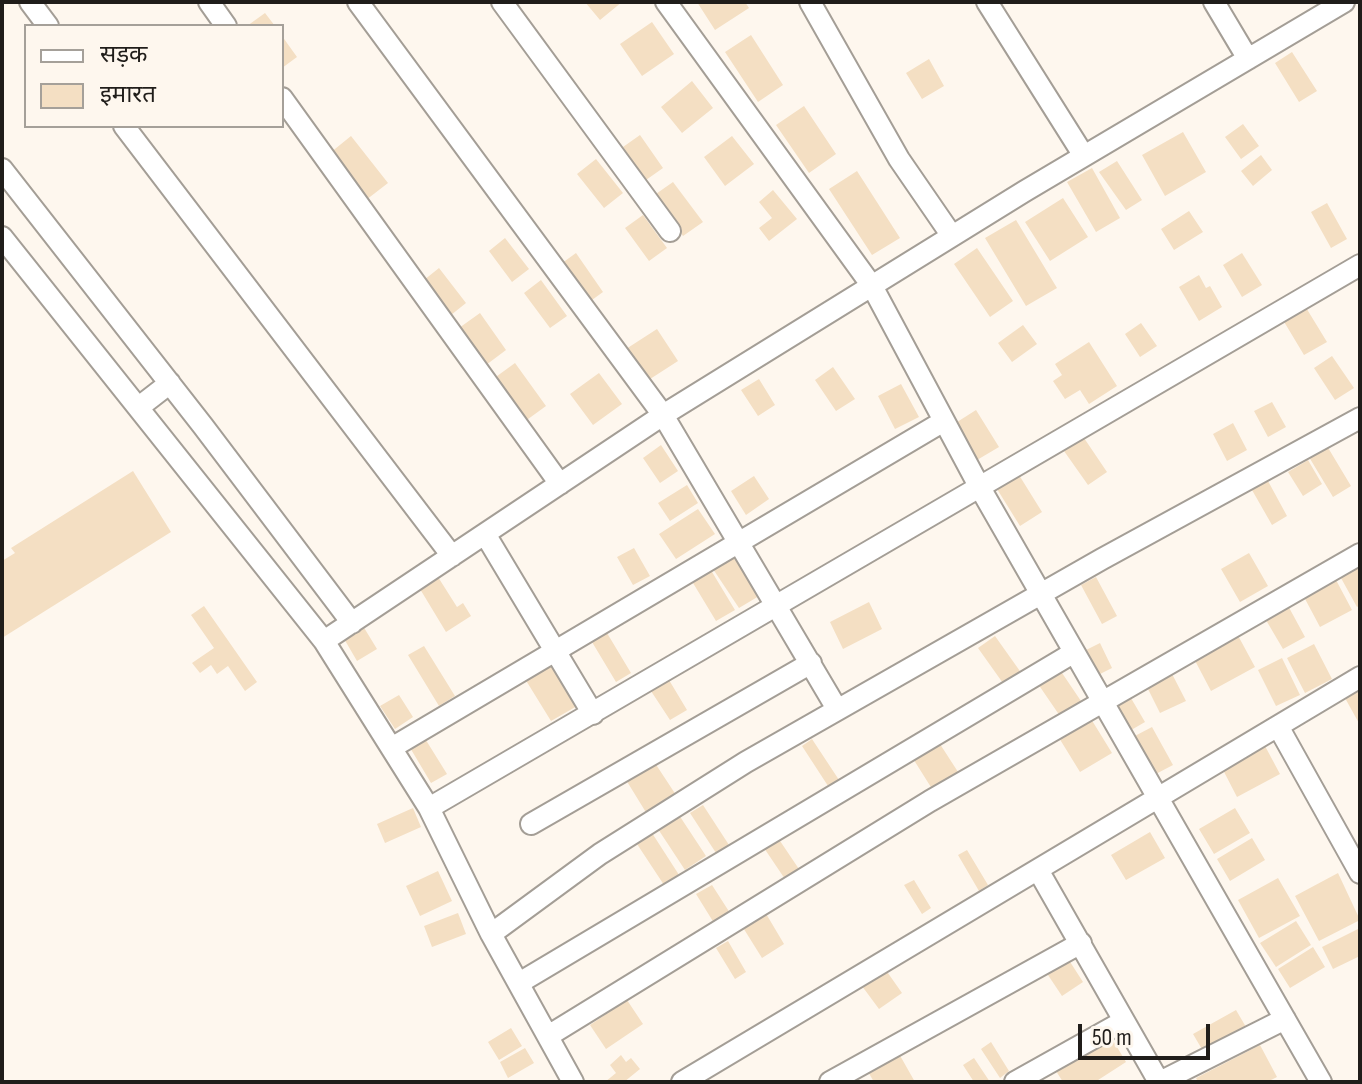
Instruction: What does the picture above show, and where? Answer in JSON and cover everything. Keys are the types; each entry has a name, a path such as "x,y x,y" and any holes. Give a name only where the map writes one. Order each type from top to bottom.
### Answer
{"street":[{"path":"30,2 46,24"},
{"path":"209,2 225,24"},
{"path":"358,2 663,415 837,709"},
{"path":"502,2 670,231"},
{"path":"666,2 872,286 979,486 1100,701 1158,796 1321,1082"},
{"path":"810,2 899,159 952,236"},
{"path":"987,2 1084,156"},
{"path":"1214,2 1248,59"},
{"path":"324,641 663,415 952,236 1344,2"},
{"path":"284,101 560,484"},
{"path":"126,128 452,556"},
{"path":"2,169 352,623"},
{"path":"2,237 324,641 429,808 491,934 573,1082"},
{"path":"429,808 1360,265"},
{"path":"139,407 170,383"},
{"path":"491,934 600,854 746,762 1360,418"},
{"path":"393,747 944,421"},
{"path":"485,534 593,714"},
{"path":"548,1036 930,801 1360,554"},
{"path":"519,983 1073,653"},
{"path":"531,824 811,663"},
{"path":"682,1082 1360,677"},
{"path":"1279,728 1360,873"},
{"path":"1038,870 1160,1082 1285,1019"},
{"path":"830,1082 1081,943"},
{"path":"1015,1082 1124,1021"}],"building":[{"path":"585,2 622,2 600,20"},
{"path":"697,2 745,2 749,8 715,30"},
{"path":"265,13 273,24 250,24"},
{"path":"652,22 674,54 642,76 620,44"},
{"path":"751,35 783,85 758,102 725,52"},
{"path":"284,39 297,57 284,67"},
{"path":"1292,52 1317,91 1299,102 1275,63"},
{"path":"929,59 944,86 922,99 906,73"},
{"path":"692,81 713,108 682,133 661,107"},
{"path":"804,106 836,154 809,173 776,125"},
{"path":"1243,124 1259,146 1241,159 1225,137"},
{"path":"1183,132 1206,172 1165,196 1142,155"},
{"path":"640,135 663,168 646,180 623,147"},
{"path":"351,136 388,183 366,200 330,153"},
{"path":"732,136 754,164 725,186 704,157"},
{"path":"1261,155 1272,170 1253,186 1241,171"},
{"path":"596,159 623,193 604,208 577,174"},
{"path":"1117,161 1142,200 1126,210 1099,172"},
{"path":"1092,168 1120,218 1096,232 1067,182"},
{"path":"857,171 900,238 872,255 829,189"},
{"path":"673,182 703,222 683,236 653,196"},
{"path":"773,190 797,219 769,241 759,228 772,218 759,202"},
{"path":"1063,198 1088,237 1050,261 1025,222"},
{"path":"1327,203 1347,239 1331,248 1311,212"},
{"path":"1189,211 1203,232 1174,250 1161,229"},
{"path":"643,215 667,248 649,261 625,228"},
{"path":"1016,220 1057,288 1026,306 985,238"},
{"path":"505,238 529,269 512,282 489,251"},
{"path":"977,248 1013,301 990,317 954,264"},
{"path":"576,253 603,292 585,305 558,266"},
{"path":"1242,253 1262,285 1242,297 1223,265"},
{"path":"439,268 466,303 451,315 424,280"},
{"path":"1199,275 1206,288 1210,286 1222,307 1199,321 1179,287"},
{"path":"541,280 567,316 550,328 524,293"},
{"path":"1305,306 1327,342 1304,355 1283,320"},
{"path":"480,313 506,350 486,365 459,328"},
{"path":"1141,323 1157,346 1140,357 1125,334"},
{"path":"1023,325 1037,344 1012,362 998,343"},
{"path":"657,329 678,361 647,381 626,349"},
{"path":"1089,342 1117,386 1089,404 1080,390 1065,399 1053,381 1062,375 1055,364"},
{"path":"1332,356 1354,388 1335,400 1314,368"},
{"path":"515,363 546,406 524,422 493,379"},
{"path":"833,367 855,399 836,411 815,380"},
{"path":"599,373 622,404 593,425 570,394"},
{"path":"759,379 775,405 758,416 741,390"},
{"path":"901,384 919,417 895,429 878,396"},
{"path":"1272,402 1286,427 1268,437 1254,411"},
{"path":"976,410 999,447 977,460 954,424"},
{"path":"1233,423 1247,450 1227,461 1213,434"},
{"path":"1084,438 1107,472 1088,485 1064,451"},
{"path":"661,445 678,471 660,483 643,458"},
{"path":"1327,446 1351,486 1333,497 1309,457"},
{"path":"1308,460 1322,484 1303,496 1288,472"},
{"path":"133,471 171,532 2,638 2,561 15,553 11,548"},
{"path":"1019,475 1042,512 1020,526 997,489"},
{"path":"754,476 769,499 746,515 731,491"},
{"path":"1268,481 1287,516 1272,525 1252,490"},
{"path":"687,485 698,503 670,521 658,503"},
{"path":"698,509 715,534 676,559 659,534"},
{"path":"634,548 650,576 633,585 617,557"},
{"path":"731,553 759,596 739,608 711,566"},
{"path":"1249,553 1268,586 1240,602 1221,569"},
{"path":"709,567 735,610 716,621 690,578"},
{"path":"1360,567 1360,605 1357,607 1341,578"},
{"path":"438,577 457,607 463,603 471,616 446,632 420,589"},
{"path":"1096,577 1117,616 1102,624 1081,585"},
{"path":"1336,580 1352,610 1320,627 1304,597"},
{"path":"869,602 882,629 843,649 830,622"},
{"path":"1286,602 1305,637 1283,649 1263,615"},
{"path":"204,606 257,682 245,691 228,666 217,674 211,665 200,673 192,663 214,648 191,615"},
{"path":"363,626 377,649 357,661 343,637"},
{"path":"604,628 631,673 616,682 589,637"},
{"path":"1235,630 1255,667 1211,691 1191,653"},
{"path":"995,636 1022,674 1005,686 978,648"},
{"path":"1100,643 1112,668 1094,677 1082,652"},
{"path":"1314,644 1332,679 1305,693 1287,658"},
{"path":"424,646 455,696 439,706 408,655"},
{"path":"549,658 577,706 551,721 522,674"},
{"path":"1282,658 1300,695 1276,706 1258,670"},
{"path":"1058,667 1083,704 1062,719 1036,681"},
{"path":"1170,670 1186,701 1160,713 1145,683"},
{"path":"669,680 687,710 670,720 651,691"},
{"path":"1360,689 1360,725 1345,698"},
{"path":"1128,693 1145,722 1126,733 1109,703"},
{"path":"399,695 413,717 395,729 380,706"},
{"path":"1088,714 1112,753 1080,772 1056,733"},
{"path":"1152,727 1173,765 1152,776 1131,738"},
{"path":"424,737 447,774 431,783 409,746"},
{"path":"812,739 841,783 830,789 802,746"},
{"path":"938,741 960,775 934,792 912,757"},
{"path":"1265,746 1280,774 1237,797 1222,768"},
{"path":"651,757 676,795 647,814 623,775"},
{"path":"703,805 729,845 716,853 690,813"},
{"path":"413,808 421,827 385,843 377,824"},
{"path":"1235,808 1250,833 1214,854 1199,829"},
{"path":"679,815 706,856 685,870 658,829"},
{"path":"1150,832 1165,858 1126,880 1111,855"},
{"path":"652,833 681,878 666,888 637,844"},
{"path":"776,835 803,875 789,885 762,845"},
{"path":"1252,838 1265,860 1230,881 1217,859"},
{"path":"967,850 988,885 979,891 958,855"},
{"path":"438,871 452,901 420,916 406,886"},
{"path":"1338,873 1360,920 1319,941 1295,896"},
{"path":"1278,878 1300,916 1259,938 1238,900"},
{"path":"914,880 931,908 922,914 904,885"},
{"path":"712,885 730,913 714,923 696,894"},
{"path":"765,912 784,944 762,958 742,926"},
{"path":"458,913 466,934 432,947 424,926"},
{"path":"1296,921 1311,945 1276,967 1260,943"},
{"path":"1360,928 1360,956 1333,969 1322,947"},
{"path":"728,941 746,972 735,979 716,948"},
{"path":"1313,947 1325,967 1290,988 1278,969"},
{"path":"1065,954 1083,982 1062,996 1044,969"},
{"path":"883,966 902,993 879,1009 859,982"},
{"path":"627,1000 643,1024 606,1049 590,1025"},
{"path":"1236,1010 1246,1027 1203,1051 1193,1034"},
{"path":"511,1028 522,1046 499,1060 488,1042"},
{"path":"1111,1037 1126,1062 1095,1082 1063,1082 1056,1071"},
{"path":"991,1042 1009,1071 1000,1078 981,1049"},
{"path":"1260,1045 1277,1077 1267,1082 1198,1082 1196,1078"},
{"path":"525,1048 534,1063 508,1078 500,1062"},
{"path":"898,1052 915,1082 874,1082 867,1070"},
{"path":"621,1055 626,1062 631,1058 640,1069 624,1082 605,1082 616,1073 610,1065"},
{"path":"974,1058 990,1082 974,1082 963,1065"}]}
